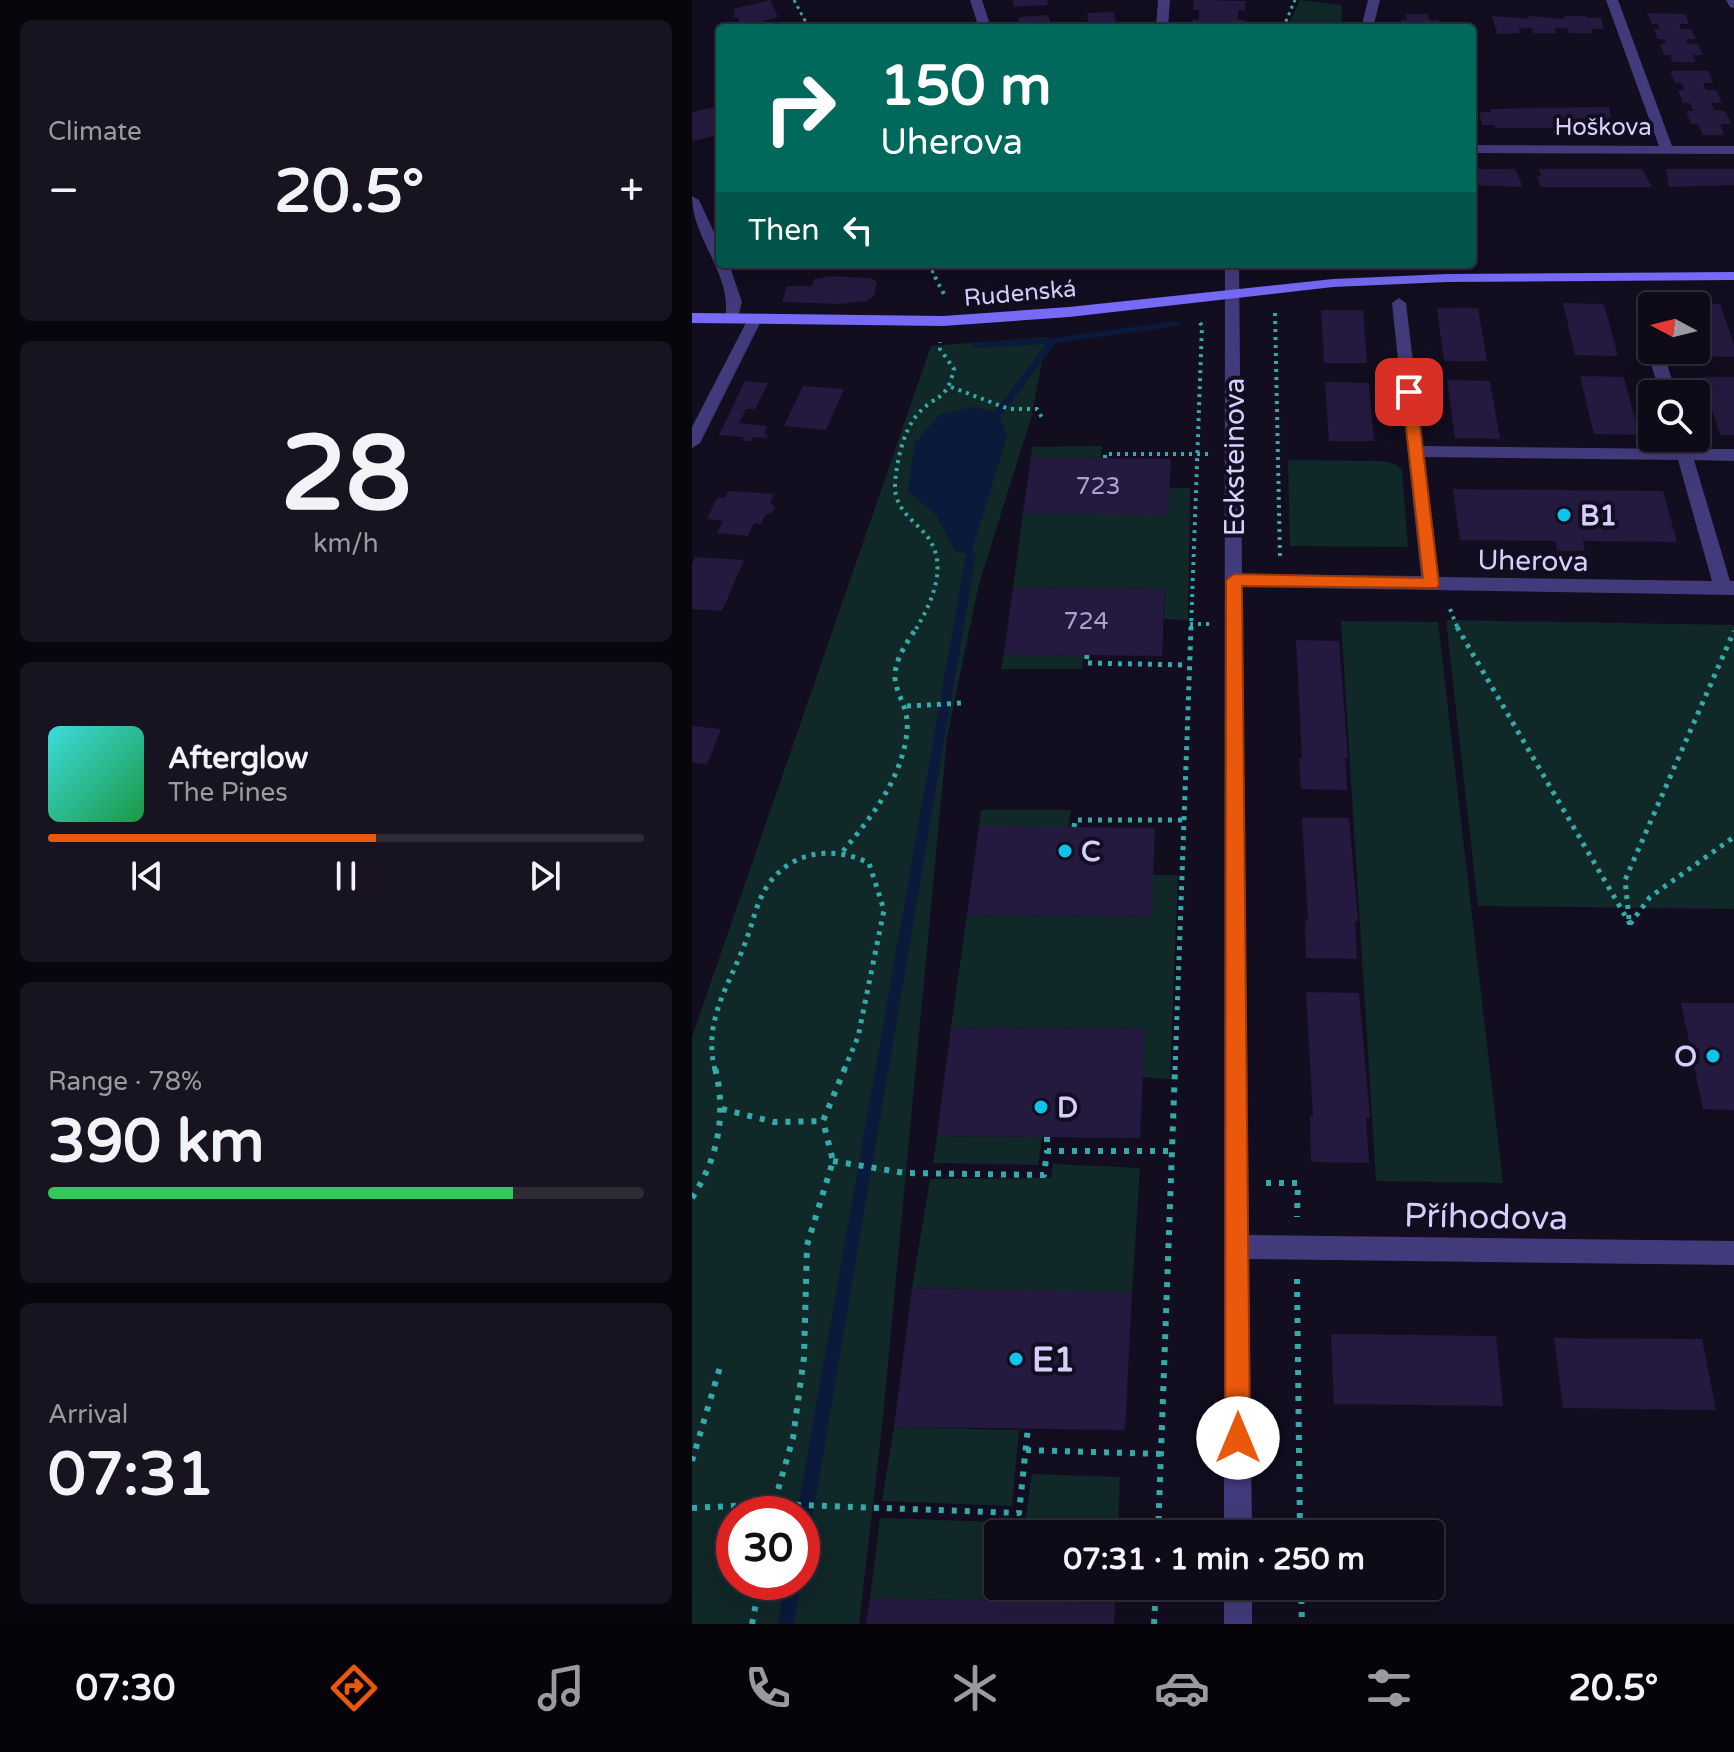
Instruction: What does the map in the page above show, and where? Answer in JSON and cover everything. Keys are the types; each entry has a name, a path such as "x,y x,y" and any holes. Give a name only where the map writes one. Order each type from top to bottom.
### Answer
{"street":[{"path":"976,0 984,24"},
{"path":"1162,24 1164,0"},
{"path":"1368,24 1374,0"},
{"path":"1595,0 1621,0"},
{"path":"1612,0 1667,149"},
{"name":"Hoškova","path":"1476,149 1734,150"},
{"path":"692,200 716,251"},
{"path":"723,268 735,302 732,318"},
{"name":"Ecksteinova","path":"1232,268 1238,1520"},
{"name":"Rudenská","path":"692,318 943,321 1069,312 1291,285 1433,279 1734,276"},
{"path":"1399,303 1416,451 1436,584"},
{"path":"692,443 755,319"},
{"path":"1416,451 1638,447"},
{"path":"1710,451 1734,455"},
{"path":"1685,452 1728,588"},
{"name":"Uherova","path":"1234,580 1728,588"},
{"name":"Příhodova","path":"1237,1247 1734,1253"},
{"path":"1238,1600 1238,1624"}],"path":[{"path":"794,0 807,24"},
{"path":"1285,24 1295,0"},
{"path":"843,851 869,820 902,761 909,736 907,706 897,690 896,668 925,618 935,587 936,556 932,541 896,501 895,487 911,424 918,413 942,399 951,387 954,369 940,349 948,304 931,268"},
{"path":"1275,313 1280,564 1300,565 1301,581"},
{"path":"1159,1520 1202,326 1196,316"},
{"path":"940,341 955,339"},
{"path":"951,387 1009,409 1037,409 1044,421"},
{"path":"1105,458 1105,454 1234,454"},
{"path":"1436,584 1457,627 1630,924"},
{"path":"1630,924 1625,880 1734,631"},
{"path":"1087,655 1086,663 1188,665"},
{"path":"907,706 963,703"},
{"path":"1074,827 1075,820 1183,820"},
{"path":"1630,924 1650,897 1734,837"},
{"path":"692,1198 712,1165 719,1141 722,1109 710,1047 710,1030 715,1009 744,945 761,897 779,873 817,852 843,851 869,863 884,910 858,1037 823,1121 833,1161 807,1245 804,1357 793,1438 775,1496"},
{"path":"722,1109 774,1122 823,1121"},
{"path":"833,1161 905,1173 1044,1175 1047,1137"},
{"path":"1047,1151 1173,1151"},
{"path":"1261,1183 1298,1183 1300,1520"},
{"path":"692,1461 720,1367"},
{"path":"820,1506 1019,1513 1028,1427"},
{"path":"1026,1450 1161,1454"},
{"path":"692,1508 716,1507"},
{"path":"752,1624 757,1600"},
{"path":"1154,1624 1155,1600"},
{"path":"1301,1600 1302,1624"}],"green space":[{"path":"1300,0 1342,5 1341,24 1289,24"},
{"path":"1047,337 1031,418 979,584 947,737 882,1427 859,1624 692,1624 692,1037 931,346"},
{"path":"1102,446 1101,458 1031,457 1032,447"},
{"path":"1288,460 1382,461 1395,464 1402,470 1408,547 1290,546"},
{"path":"1169,488 1190,488 1188,620 1164,619 1165,589 1013,588 1023,513 1168,515"},
{"path":"1446,620 1734,625 1734,909 1478,906"},
{"path":"1341,621 1438,622 1503,1183 1376,1181"},
{"path":"1004,654 1083,655 1082,669 1001,669"},
{"path":"981,810 1071,810 1068,827 979,826"},
{"path":"1152,875 1178,875 1170,1079 1143,1077 1144,1029 951,1027 967,915 1150,917"},
{"path":"937,1136 1042,1137 1038,1165 933,1163"},
{"path":"1053,1164 1140,1168 1132,1292 912,1288 930,1179 1051,1178"},
{"path":"894,1427 1019,1430 1012,1506 882,1501"},
{"path":"1032,1474 1120,1477 1118,1520 1025,1520"},
{"path":"880,1518 984,1522 984,1600 1115,1600 1115,1603 870,1598"}],"water":[{"path":"972,407 999,412 1007,436 971,554 955,552 936,515 908,491 915,443 939,415"}],"building":[{"path":"770,0 778,17 754,24 740,24 737,17 732,17 735,14 733,9"},
{"path":"1013,0 1047,0 1048,5 1013,7"},
{"path":"1194,0 1245,1 1245,11 1238,10 1238,20 1245,20 1245,24 1192,24 1192,20 1199,20 1199,10 1193,10"},
{"path":"1114,12 1116,24 1088,24 1087,13"},
{"path":"1647,13 1685,14 1689,24 1679,24 1681,29 1691,29 1696,39 1686,39 1688,44 1698,44 1703,55 1693,55 1695,62 1673,62 1670,55 1664,55 1660,44 1666,44 1664,39 1658,39 1654,29 1660,29 1658,24 1652,24"},
{"path":"1406,14 1428,14 1429,20 1439,20 1440,24 1402,24 1401,20 1407,20"},
{"path":"1048,15 1051,24 1019,24 1019,17"},
{"path":"1492,16 1565,19 1564,16 1586,16 1601,18 1604,29 1591,29 1593,33 1569,33 1568,28 1555,28 1556,33 1533,33 1532,28 1519,28 1520,33 1497,34"},
{"path":"1670,71 1708,71 1713,83 1703,83 1706,90 1716,90 1722,103 1711,103 1714,110 1725,111 1731,124 1720,124 1724,135 1703,135 1698,124 1691,124 1686,111 1693,111 1690,103 1683,103 1678,90 1684,90 1682,83 1675,83"},
{"path":"716,107 716,136 692,141 692,112"},
{"path":"1609,107 1613,128 1495,128 1495,125 1482,125 1479,112 1491,112 1490,109"},
{"path":"1476,169 1515,169 1523,187 1476,185"},
{"path":"1539,169 1642,169 1652,187 1540,187"},
{"path":"1666,169 1734,169 1734,185 1669,187"},
{"path":"832,276 871,278 877,282 874,296 867,301 840,304 782,302 787,286 812,286 814,279"},
{"path":"1563,303 1604,304 1618,356 1575,355"},
{"path":"1710,304 1720,304 1734,344 1734,357 1710,356"},
{"path":"1437,308 1478,308 1487,361 1444,361"},
{"path":"1321,310 1363,310 1367,363 1324,363"},
{"path":"1580,376 1624,377 1638,435 1594,434"},
{"path":"1702,377 1734,377 1734,435 1720,435 1710,403 1710,380 1703,380"},
{"path":"1447,380 1490,381 1500,439 1455,438"},
{"path":"745,381 768,383 755,409 746,409 739,423 767,426 766,438 753,437 751,441 742,441 744,437 719,435"},
{"path":"1325,382 1369,383 1374,441 1329,441"},
{"path":"803,386 844,389 826,430 784,426"},
{"path":"1031,457 1171,459 1168,515 1023,513"},
{"name":"B1","path":"1453,489 1663,491 1677,542 1583,541 1585,551 1557,551 1555,541 1460,540"},
{"path":"728,491 774,494 770,503 775,507 773,512 765,515 761,524 754,523 748,536 717,533 723,521 707,519 717,498 725,498"},
{"path":"695,557 744,560 722,611 692,609 692,564"},
{"path":"1013,588 1165,589 1162,656 1004,654"},
{"path":"1296,640 1339,641 1348,758 1345,758 1347,790 1301,789"},
{"path":"692,726 721,729 707,764 692,763"},
{"path":"1302,818 1349,818 1358,922 1355,921 1357,959 1306,958 1305,921 1308,921"},
{"name":"C","path":"979,826 1155,828 1151,917 967,915"},
{"path":"1306,992 1359,993 1370,1118 1366,1118 1369,1163 1311,1162 1310,1116 1313,1116"},
{"name":"O","path":"1681,1003 1734,1003 1734,1110 1703,1109"},
{"name":"D","path":"951,1027 1145,1029 1140,1138 937,1136"},
{"name":"E1","path":"912,1288 1132,1292 1125,1430 894,1427"},
{"path":"1331,1334 1496,1336 1503,1406 1334,1404"},
{"path":"1554,1338 1702,1339 1716,1410 1563,1408"},
{"path":"870,1598 1115,1603 1114,1624 866,1624"}],"waterway":[{"path":"1053,341 1176,324"},
{"path":"975,345 1053,341"},
{"path":"999,412 1053,341"},
{"path":"808,1496 971,554"},
{"path":"786,1624 790,1600"}],"place":[{"name":"B1","path":"1564,515"},
{"name":"C","path":"1065,851"},
{"name":"O","path":"1713,1056"},
{"name":"D","path":"1041,1107"},
{"name":"E1","path":"1016,1359"}],"route":[{"path":"1238,1438 1234,580 1431,584 1409,392"}]}
